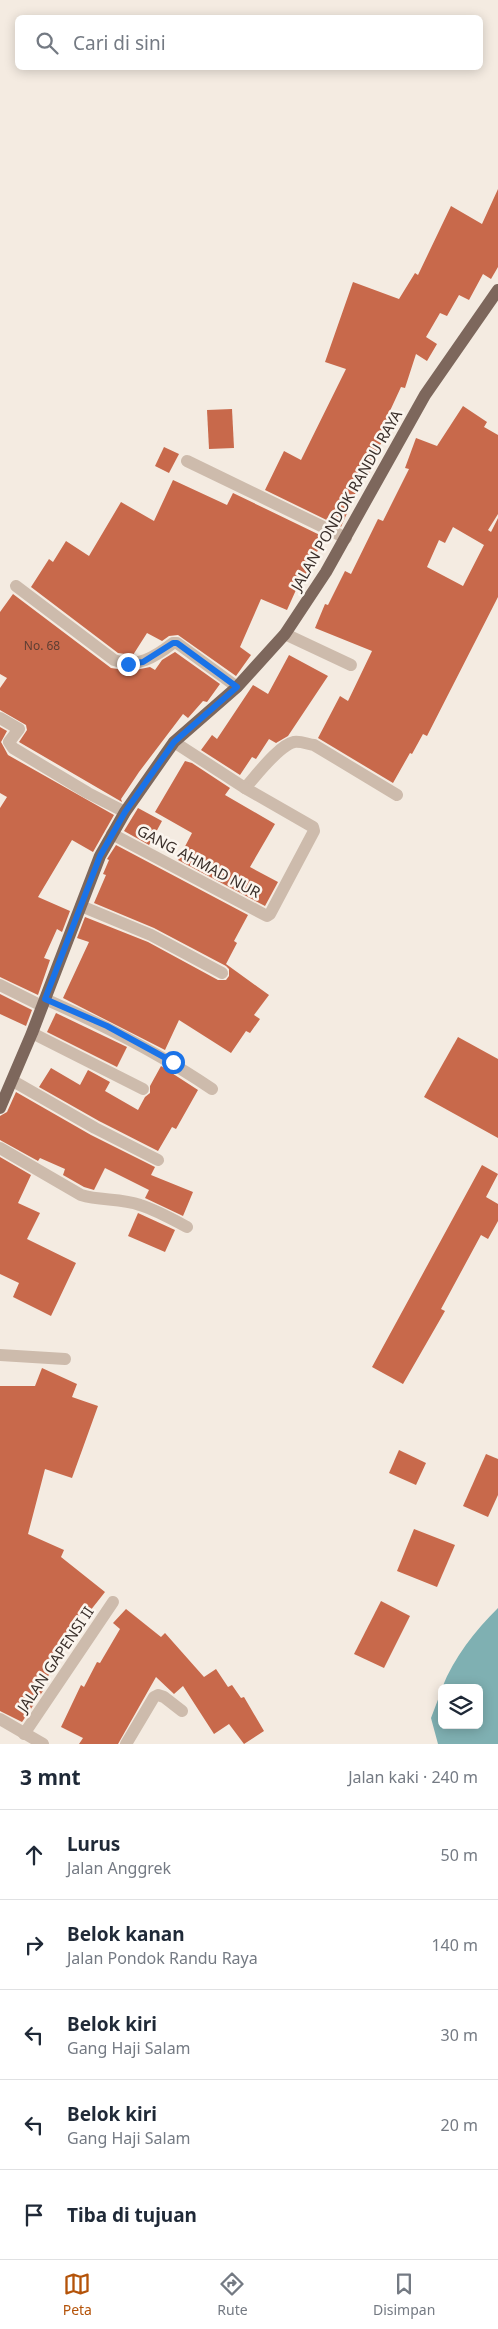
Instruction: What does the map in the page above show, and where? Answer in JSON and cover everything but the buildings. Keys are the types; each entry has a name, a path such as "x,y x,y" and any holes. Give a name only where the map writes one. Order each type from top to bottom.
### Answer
{"main road":[{"name":"JALAN PONDOK RANDU RAYA","path":"0,1108 13,1081 44,1003 100,856 125,812 174,742 237,687 285,634 346,538 425,395 496,297"}],"street":[{"path":"187,460 346,538"},
{"path":"16,586 114,660 128,664 143,662 173,643 177,643 237,687"},
{"path":"285,634 351,665"},
{"path":"0,718 19,729 9,742 13,748 125,812"},
{"path":"174,742 245,788 278,752 289,744 300,742 314,745 397,795"},
{"name":"GANG AHMAD NUR","path":"112,834 265,915 270,914 314,831 311,826 245,788"},
{"path":"81,906 151,935 222,973"},
{"path":"0,985 107,1026 173,1062 212,1089"},
{"path":"32,1033 143,1089"},
{"path":"13,1081 95,1128 158,1160"},
{"path":"0,1148 81,1195 92,1198 116,1199 140,1205 187,1227"},
{"path":"0,1355 65,1359"},
{"name":"JALAN GAPENSI II","path":"24,1734 113,1602"},
{"path":"126,1744 154,1697 158,1695 164,1697 182,1711"},
{"name":"JALAN GAPENSI II","path":"0,1719 43,1744"}],"water":[{"path":"498,1608 498,1744 438,1744 431,1718 438,1700 438,1729 483,1729 483,1684 444,1684 466,1645"}],"route":[{"path":"128,664 143,662 173,643 177,643 237,687 174,742 125,812 100,856 88,884 45,999 107,1026 173,1062"}]}
